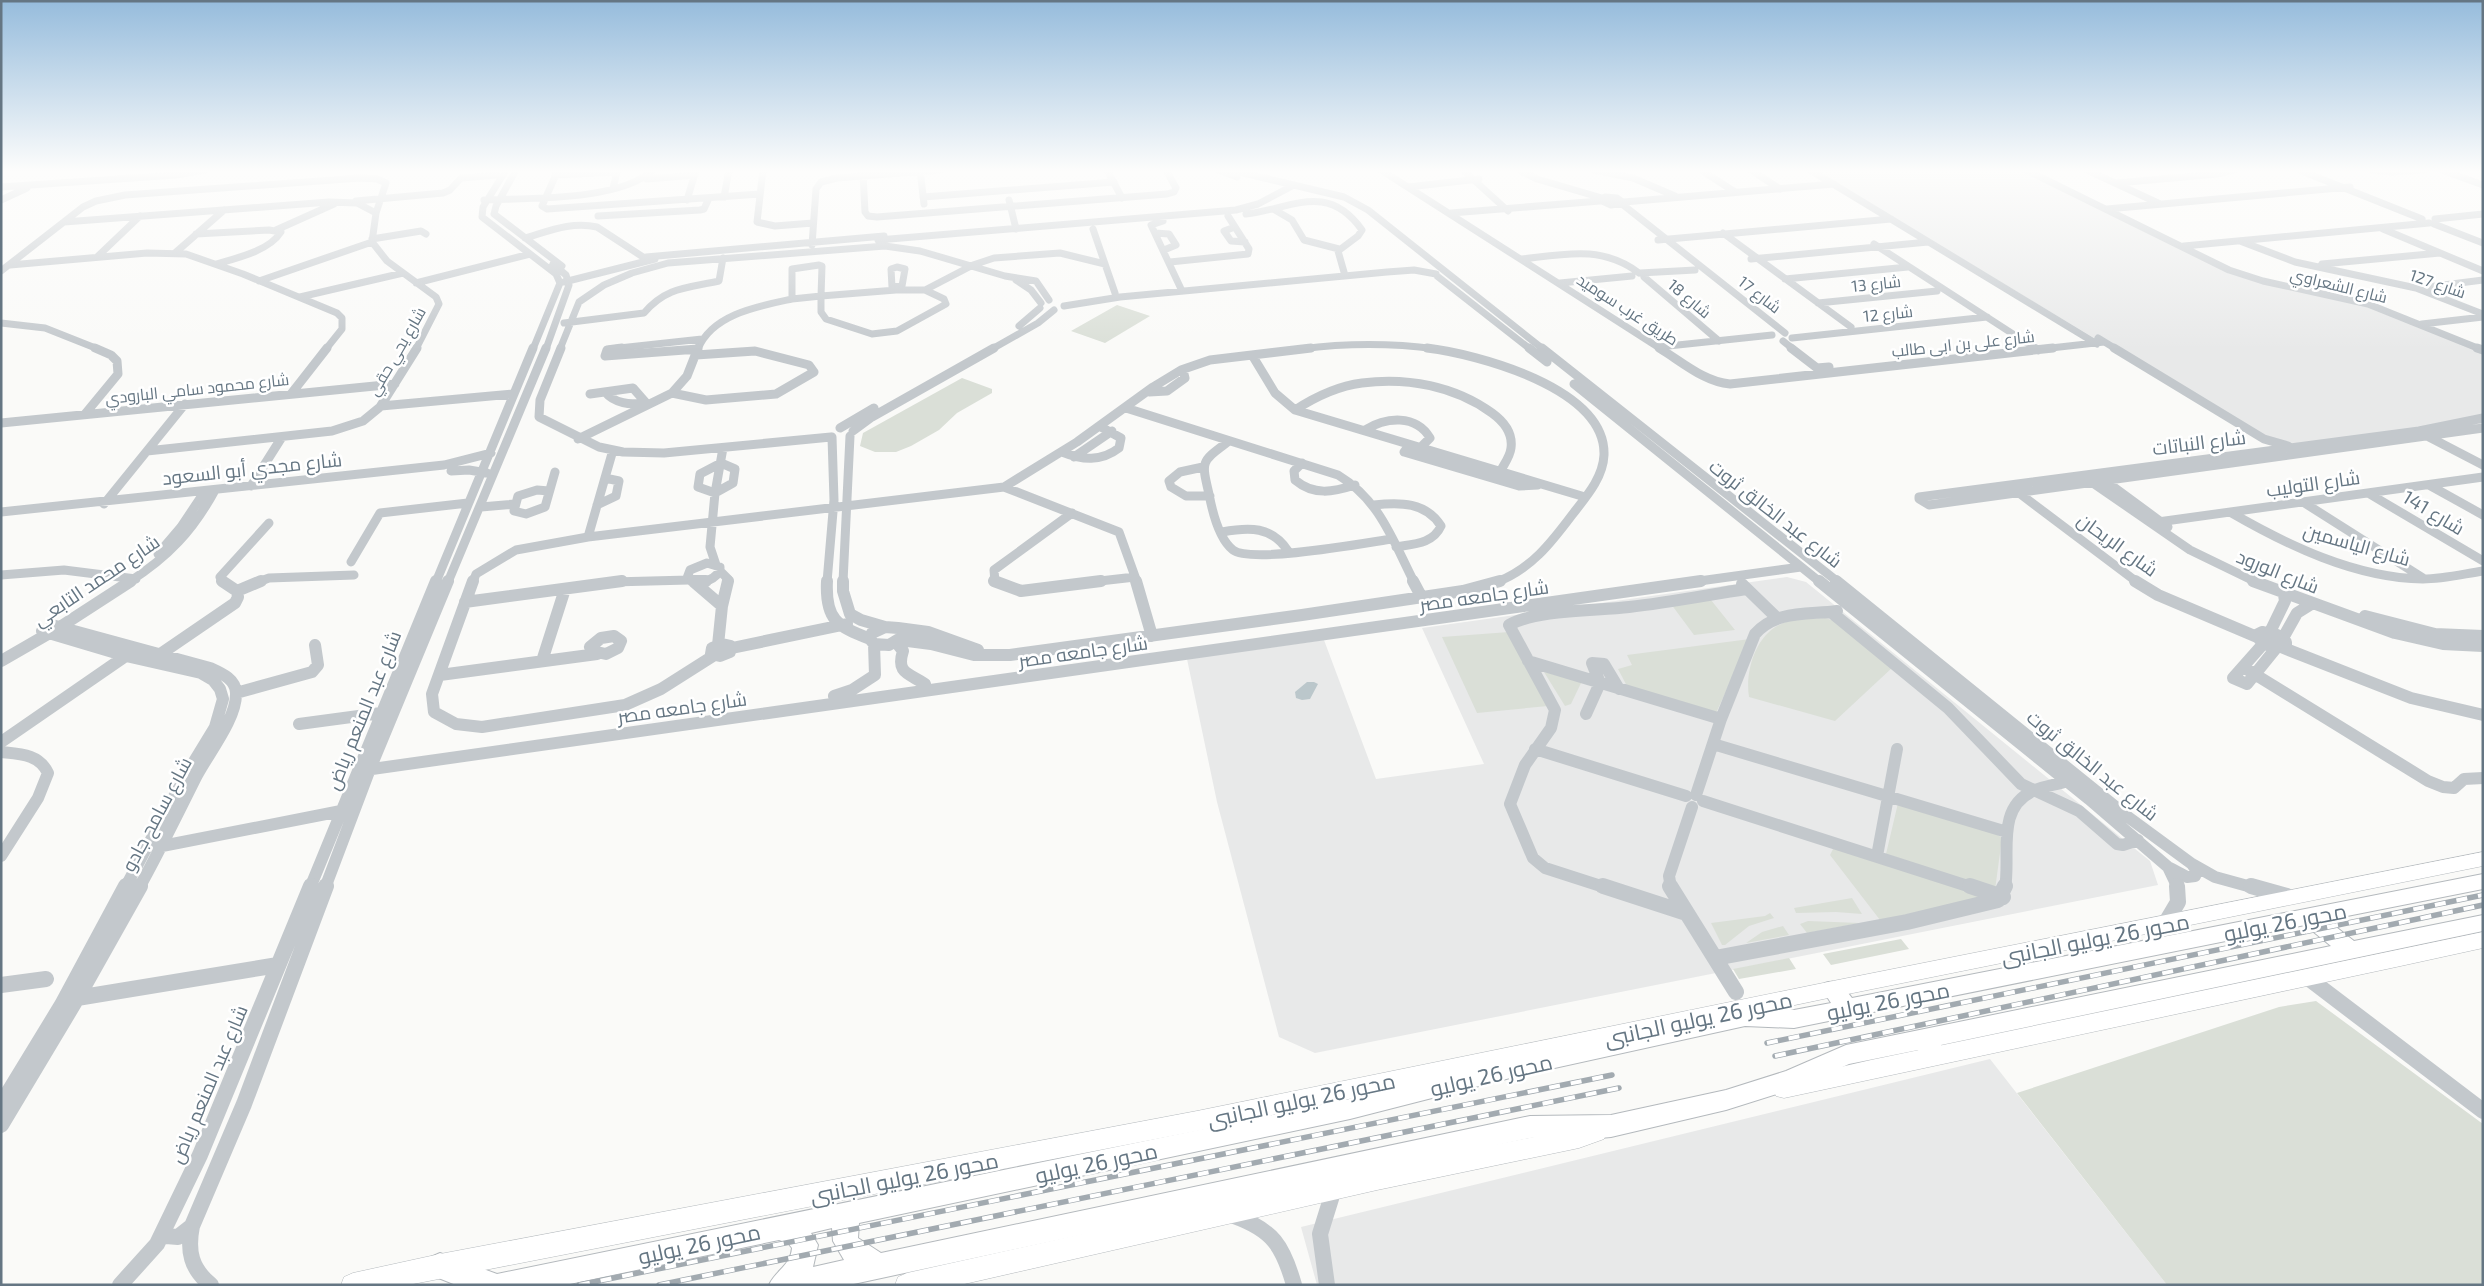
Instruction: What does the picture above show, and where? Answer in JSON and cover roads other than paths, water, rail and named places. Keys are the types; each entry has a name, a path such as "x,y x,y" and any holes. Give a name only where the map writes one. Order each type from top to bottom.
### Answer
{"highway":[{"name":"محور 26 يوليو","path":"502,1285 1350,1109 1600,1044 1745,1017 1794,1019 2483,881"},
{"path":"2308,916 2351,951"},
{"path":"787,1285 1530,1126 1550,1124 1589,1128 1611,1126 1726,1100 1791,1080 1846,1055 1930,1047 2351,951 2475,927"},
{"path":"1833,989 1848,1009"},
{"path":"850,1213 844,1230 847,1245 858,1256 879,1265"},
{"path":"777,1227 796,1234 805,1245 804,1262 799,1270 782,1285"},
{"path":"440,1266 492,1285"}],"main road":[{"name":"محور 26 يوليو الجانبى","path":"353,1285 440,1266 1600,1044 1833,989 2483,859"},
{"path":"1930,1047 2308,978 2483,940"},
{"path":"907,1285 1334,1189 1579,1138 1611,1126"}],"street":[{"path":"1,271 54,230"},
{"path":"97,257 125,230"},
{"path":"175,253 201,230"},
{"path":"196,234 276,230"},
{"path":"216,264 255,250 280,236 281,232 276,230"},
{"path":"372,241 374,230"},
{"path":"500,230 512,238 527,255 564,279 660,258 808,244"},
{"path":"504,230 564,279"},
{"path":"513,230 571,272 564,279"},
{"path":"525,238 557,230"},
{"path":"602,230 643,257"},
{"path":"808,244 809,230"},
{"path":"564,279 643,257 978,230"},
{"path":"1093,230 1115,293"},
{"path":"1154,230 1181,288"},
{"path":"1227,230 1224,231 1231,241 1245,242"},
{"path":"1170,262 1247,255 1249,252 1237,230"},
{"path":"1298,230 1308,242 1339,249 1358,236 1362,230"},
{"name":"شارع عبد الخالق ثروت","path":"1381,230 2138,840 2168,867 2174,878 2179,897 2178,906 2165,924"},
{"name":"شارع عبد الخالق ثروت","path":"1394,230 2128,817 2192,864 2234,883 2293,898"},
{"name":"طريق غرب سوميد","path":"1476,230 1699,373 1724,384 1826,370"},
{"name":"شارع 17","path":"1651,230 1695,270 1826,370"},
{"path":"1660,238 1748,230"},
{"path":"1910,230 2264,438 2295,447"},
{"name":"شارع الشعراوي","path":"2153,230 2217,264 2253,278 2368,304 2422,324 2434,326 2483,346"},
{"path":"2183,245 2340,230"},
{"path":"2183,245 2356,230"},
{"path":"2389,230 2440,253 2483,269"},
{"path":"2389,230 2483,269"},
{"path":"2454,230 2483,242"},
{"path":"259,281 372,241 420,231 426,234"},
{"path":"1155,233 1169,234 1176,245 1164,250"},
{"path":"1719,233 1847,327"},
{"name":"شارع 17","path":"1660,238 1783,337 1817,368"},
{"path":"1752,257 1926,240"},
{"name":"شارع يحي حقي","path":"147,451 326,432 350,427 369,418 381,406 395,384 438,304 436,297 381,255 372,241"},
{"name":"شارع 127","path":"2240,241 2261,251 2309,266 2419,289 2483,318"},
{"path":"1064,306 1063,302 1053,300 1005,275 910,249 878,245 660,265 614,280 583,298 569,323 540,400 539,414 543,420 578,439 613,450 664,453 723,448 834,433 1020,326 1040,305 1053,300 1386,270 1414,261"},
{"path":"1872,245 1937,291 1980,316"},
{"name":"شارع الشعراوي","path":"2183,245 2262,277 2364,298 2401,309 2483,350"},
{"path":"1339,249 1338,256 1344,272"},
{"path":"1087,256 1100,251"},
{"path":"10,265 97,257 175,253 194,256 216,264 337,313 342,318 342,329 291,394"},
{"path":"925,290 973,265 994,258 1060,253 1087,256 1105,264"},
{"path":"2309,266 2440,253"},
{"path":"416,282 527,255"},
{"name":"شارع 18","path":"1524,261 1602,257 1620,262 1638,275 1715,342"},
{"path":"1752,257 1818,303 1847,327"},
{"path":"556,324 641,314 656,299 672,291 719,280 723,258"},
{"path":"672,394 686,376 702,339 720,324 751,308 792,299 822,298 896,288 925,290 944,299 946,304 897,331 872,334 826,320 821,312 822,298 822,266 817,265 792,269 792,299"},
{"path":"1785,279 1904,267 2030,347"},
{"path":"1243,283 1344,272 1386,270 1414,270 1436,274"},
{"path":"1560,283 1695,270"},
{"path":"300,297 403,273"},
{"name":"شارع عبد المنعم رياض","path":"120,1285 140,1265 164,1231 200,1155 341,812 366,766 481,508 568,293 564,279"},
{"name":"شارع عبد المنعم رياض","path":"211,1285 200,1277 190,1261 188,1242 192,1226 244,1104 366,766 381,713 513,394 564,279"},
{"path":"2419,289 2483,281"},
{"path":"834,433 841,438 852,433 888,408 1038,323 1054,310 1064,306 1096,300 1181,288"},
{"name":"شارع 13","path":"1818,303 1937,291"},
{"path":"1038,293 1040,305"},
{"path":"1040,305 1054,310"},
{"path":"1490,317 1502,315"},
{"name":"شارع 12","path":"1663,350 1980,316"},
{"name":"شارع 12","path":"1663,350 1715,342 1783,337 1847,327 1980,316"},
{"path":"2434,326 2483,318"},
{"path":"1,323 29,324 52,328 111,355 117,361 118,374 85,414"},
{"path":"578,439 646,403 672,394 704,400 776,394 791,387 814,370 809,366 755,351 605,356 607,350 610,349 702,339"},
{"path":"2095,340 2254,439 2262,448 2259,452"},
{"name":"شارع على بن ابى طالب","path":"1817,368 1826,370 2095,340"},
{"path":"834,433 833,508 826,600 831,616 842,626 872,641 887,646 898,641 930,644 974,655 996,655 1152,636 1478,587 1523,570 1560,530 1600,476 1605,453 1600,432 1591,419 1565,395 1533,378 1484,360 1406,345 1350,344 1212,359 1183,370 1101,427 1004,487 847,507 833,508 588,536 534,546 501,557 476,574 432,694 434,712 444,720 461,726 482,727 625,705 661,689 726,644 732,648 842,626 858,619"},
{"path":"1252,355 1280,400 1294,409 1585,497"},
{"path":"525,366 530,368 539,366"},
{"path":"520,378 533,377"},
{"path":"1294,409 1322,394 1342,387 1377,382 1436,387 1456,393 1488,409 1509,430 1511,438 1510,454 1500,472"},
{"name":"شارع محمود سامي البارودي","path":"1,422 395,384"},
{"path":"590,394 635,388 646,403"},
{"path":"605,392 609,397 626,403 646,403"},
{"path":"381,406 513,394"},
{"path":"104,504 185,404"},
{"path":"1126,408 1302,463 1355,484 1374,505 1421,596"},
{"name":"شارع النباتات","path":"2106,481 2426,432 2483,418"},
{"path":"1365,430 1371,425 1382,421 1413,423 1422,427 1430,438 1420,448"},
{"path":"1062,452 1074,457 1092,459 1115,452 1119,448 1121,438 1112,431 1101,427"},
{"name":"شارع النباتات","path":"1929,505 2024,492 2094,478 2259,452 2426,432 2441,435 2483,428"},
{"path":"1074,457 1112,431"},
{"path":"2426,432 2483,466"},
{"path":"852,433 843,591 850,614 858,619 885,627 915,629 940,636 996,655"},
{"path":"2441,435 2483,458"},
{"path":"251,486 282,437"},
{"path":"1229,441 1205,460 1202,467 1222,532 1231,548 1244,555 1427,541 1435,536 1441,526 1438,520 1426,510 1397,502 1374,505"},
{"path":"1409,445 1404,452 1526,488 1540,484"},
{"name":"شارع مجدي أبو السعود","path":"1,512 208,494 431,470 467,461 505,448"},
{"path":"716,650 722,606 728,580 718,568 710,547 715,493 723,448"},
{"path":"588,536 613,450"},
{"path":"721,463 735,469 733,483 715,493 698,487 700,474 721,463"},
{"path":"1302,463 1294,471 1295,480 1301,487 1313,492 1331,492 1355,484"},
{"path":"1202,467 1180,471 1173,475 1169,481 1170,487 1186,496 1210,496"},
{"name":"شارع مجدي أبو السعود","path":"208,494 251,486 431,470 462,470 494,475"},
{"path":"549,491 538,490 518,496 513,509 517,513 537,512 546,507 555,472"},
{"name":"شارع الورود","path":"1929,505 1921,502 1918,497 2082,475 2106,481 2159,525"},
{"name":"شارع التوليب","path":"2437,487 2483,477"},
{"path":"597,505 616,496 619,481 605,478"},
{"name":"شارع الورود","path":"2094,478 2217,565 2315,602 2379,629 2419,640 2443,644 2483,646"},
{"name":"شارع التوليب","path":"2159,525 2437,487 2483,483"},
{"path":"1004,487 1119,532 1135,577 1152,636"},
{"path":"2437,487 2483,510"},
{"path":"2437,487 2483,515"},
{"name":"شارع الريحان","path":"2024,492 2158,595 2282,644"},
{"name":"شارع محمد التابعي","path":"1,662 132,578 176,547 208,494"},
{"name":"شارع 141","path":"2372,496 2483,561"},
{"path":"351,562 380,513 468,502"},
{"name":"شارع مجدي أبو السعود","path":"1,518 104,504"},
{"path":"481,508 515,504"},
{"path":"2307,505 2425,579"},
{"path":"1072,513 994,570 992,573 995,584 1021,591 1135,577"},
{"name":"شارع الياسمين","path":"2235,515 2280,539 2327,558 2378,572 2425,579 2483,571"},
{"path":"159,655 228,609 238,597 236,591 222,582 220,577 269,523"},
{"path":"1222,532 1248,528 1266,530 1284,543 1288,551"},
{"path":"710,547 686,576 722,606"},
{"name":"شارع جامعه مصر","path":"366,766 1736,577 1797,564"},
{"name":"شارع جامعه مصر","path":"366,766 834,696 1797,564"},
{"path":"651,580 695,566 718,568"},
{"path":"465,602 565,588 651,580 711,580 718,568"},
{"path":"1,575 64,570 132,578"},
{"path":"236,591 269,578 354,575"},
{"path":"1736,577 1777,618"},
{"path":"542,661 565,588"},
{"path":"1686,913 1537,864 1510,804 1512,795 1535,749 1553,726 1555,710 1509,628 1511,622 1561,612 1631,607 1746,588"},
{"path":"2284,591 2283,607 2244,666 2233,678 2247,684 2282,644 2297,613 2315,602"},
{"name":"شارع الورود","path":"2315,602 2414,630 2455,636 2483,636"},
{"path":"1736,992 1670,886 1669,876 1721,719 1755,634 1764,622 1777,618 1851,608"},
{"path":"1831,612 1948,708 1982,741 2010,774 2032,791 2079,810 2117,844 2123,845 2138,840"},
{"path":"834,696 852,690 875,675 872,633 885,627"},
{"path":"898,628 902,632 898,641"},
{"name":"شارع محمد التابعي","path":"1,654 51,629"},
{"name":"شارع سامح جادو","path":"1,1125 77,998 155,848 184,778 215,726 223,699 220,689 213,680 201,673 51,629"},
{"path":"898,641 903,651 899,663 901,670 925,684"},
{"path":"2282,644 2411,698 2478,711"},
{"path":"236,693 312,672 318,665 314,654 315,645"},
{"path":"1,742 131,652"},
{"name":"شارع سامح جادو","path":"1,1105 228,723 236,693 233,683 224,674 194,663 159,655 131,652"},
{"path":"440,675 597,654"},
{"path":"1528,661 1721,719"},
{"path":"1586,714 1600,683 1592,666 1596,661 1604,664 1619,688"},
{"path":"2244,666 2412,772 2439,786 2454,788 2464,779 2483,778"},
{"path":"299,724 381,713"},
{"path":"1713,744 2008,832"},
{"path":"1535,749 2002,897"},
{"path":"1877,856 1897,749"},
{"path":"1,752 38,758 46,764 48,772 38,798 1,856"},
{"path":"1715,958 1908,922 1993,902 2002,897 2006,889 2009,818 2016,806 2032,791 2067,781"},
{"path":"155,848 341,812"},
{"path":"2168,867 2187,877 2195,876 2197,871 2192,864"},
{"path":"77,998 278,965"},
{"path":"2308,978 2483,1110"},
{"path":"1,985 46,979"},
{"path":"1327,1285 1320,1234 1334,1189"},
{"path":"1227,1214 1259,1225 1273,1236 1283,1250 1294,1285"},
{"path":"164,1231 166,1236 178,1236 192,1226"}],"railway":[{"path":"1767,1043 2483,895"},
{"path":"1775,1056 2483,905"},
{"path":"579,1285 1612,1075"},
{"path":"659,1285 1619,1088"}]}
